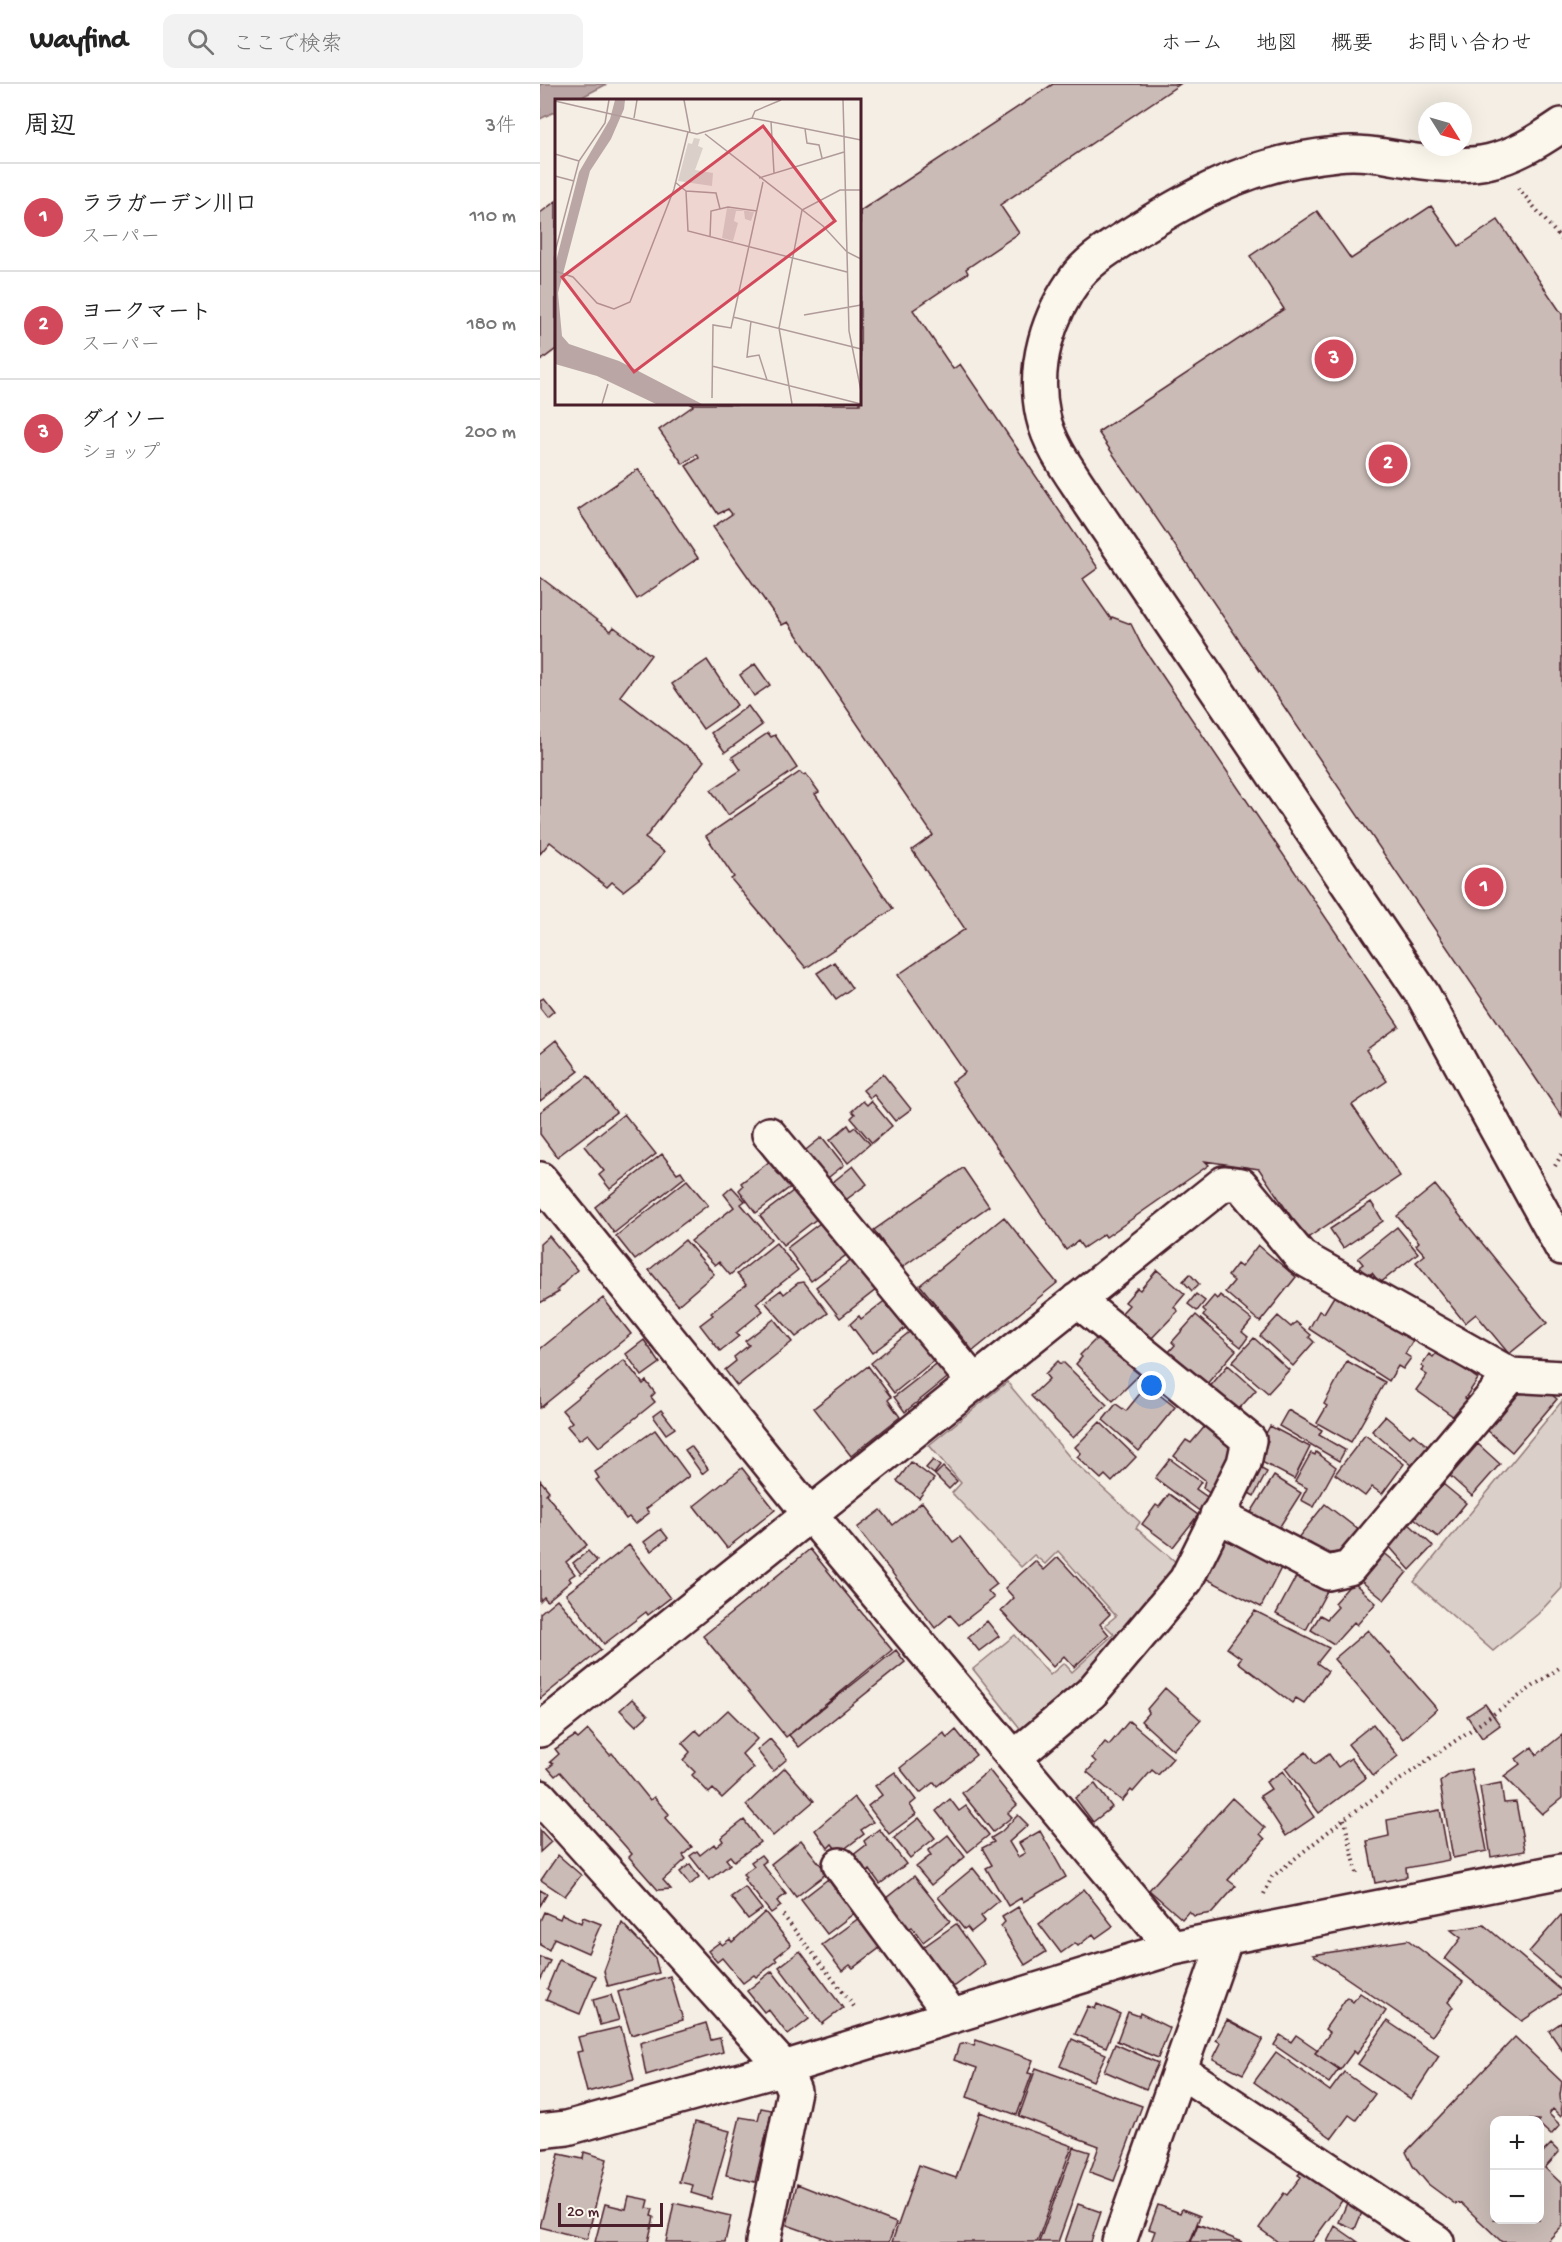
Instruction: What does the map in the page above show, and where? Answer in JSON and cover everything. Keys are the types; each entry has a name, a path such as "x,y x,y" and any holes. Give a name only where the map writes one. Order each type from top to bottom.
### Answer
{"street":[{"path":"1562,125 1508,158 1470,165 1438,164 1382,155 1337,154 1244,172 1203,190 1122,240 1080,274 1051,319 1042,351 1040,389 1043,416 1051,440 1096,513 1423,995 1562,1248"},
{"path":"769,1134 974,1382"},
{"path":"540,1179 809,1513 1173,1948"},
{"path":"540,1730 1224,1183 1241,1185 1301,1257 1511,1375 1562,1378"},
{"path":"1014,1758 1091,1693 1185,1580 1244,1463 1249,1440 1077,1300"},
{"path":"1217,1515 1328,1573 1348,1568 1511,1375"},
{"path":"540,1797 784,2068 794,2091 763,2242"},
{"path":"840,1865 952,2016"},
{"path":"540,2131 567,2128 784,2068 1173,1948 1562,1871"},
{"path":"1119,2242 1181,2071 1235,1936"},
{"path":"1181,2071 1437,2242"}],"path":[{"path":"1516,186 1524,192 1562,240"},
{"path":"1235,1936 1272,1877 1344,1820 1562,1666"},
{"path":"1344,1820 1367,1911"},
{"path":"783,1915 880,2039"}],"shaded area":[{"path":"540,84 607,84 578,99 555,99 555,112 540,119"},
{"path":"1007,1382 1072,1460 1140,1522 1136,1528 1183,1568 1096,1673 1023,1732 973,1669 1015,1635 1050,1675 1064,1663 1072,1672 1114,1634 1105,1625 1116,1616 1058,1551 1045,1564 1034,1555 1021,1567 952,1493 961,1483 929,1445"},
{"path":"1562,1401 1562,1588 1538,1614 1493,1651 1414,1582"}],"building":[{"path":"1053,84 1180,84 1000,205 1019,233 966,269 968,273 913,310 953,369 960,364 1098,568 1083,579 1111,619 1112,617 1131,624 1141,644 1399,1026 1366,1050 1387,1081 1352,1105 1400,1176 1306,1239 1259,1169 1205,1161 1209,1165 1106,1237 1104,1234 1083,1248 1078,1241 1066,1250 952,1082 965,1072 898,975 965,929 912,850 933,835 788,622 782,625 713,527 732,514 728,509 718,514 686,466 699,458 697,454 683,464 659,430 692,405 861,405 861,210"},
{"path":"555,202 555,350 540,361 540,213"},
{"path":"1431,206 1459,246 1498,220 1562,314 1562,1117 1098,432 1284,309 1250,256 1317,211 1351,259"},
{"path":"638,469 698,558 637,599 578,510"},
{"path":"540,577 611,631 614,627 651,655 620,696 704,761 645,838 664,852 651,869 623,891 612,882 607,887 550,842 540,854"},
{"path":"707,660 737,705 703,729 672,684"},
{"path":"755,664 770,685 754,696 740,675"},
{"path":"748,706 762,725 725,752 711,733"},
{"path":"768,733 771,737 775,735 797,768 728,815 711,790 741,770 732,757"},
{"path":"800,772 803,775 806,774 819,792 815,794 893,909 806,968 731,879 734,877 706,836"},
{"path":"834,962 852,988 836,999 817,973"},
{"path":"544,998 554,1011 547,1017 540,1008 540,1000"},
{"path":"556,1040 579,1071 540,1101 540,1053"},
{"path":"883,1074 911,1109 895,1121 874,1095 870,1098 863,1090"},
{"path":"588,1076 616,1112 557,1157 540,1134 540,1112"},
{"path":"863,1101 867,1105 871,1101 892,1126 872,1143 851,1118 855,1114 852,1111"},
{"path":"624,1114 656,1154 610,1189 599,1175 604,1171 584,1146"},
{"path":"848,1125 851,1130 855,1127 870,1144 848,1163 830,1140"},
{"path":"822,1137 844,1165 824,1181 802,1153"},
{"path":"662,1154 677,1173 681,1171 685,1177 614,1233 595,1207"},
{"path":"773,1159 793,1185 756,1213 739,1190 743,1186 741,1183"},
{"path":"853,1166 867,1184 843,1202 829,1185"},
{"path":"963,1168 989,1206 901,1268 874,1230"},
{"path":"687,1180 708,1205 635,1260 616,1236"},
{"path":"1435,1185 1547,1323 1509,1354 1476,1314 1465,1323 1416,1262 1425,1255 1416,1245 1419,1242 1397,1216"},
{"path":"732,1187 745,1201 741,1204 771,1239 730,1275 719,1262 715,1265 691,1241 734,1207 724,1194"},
{"path":"797,1188 819,1217 783,1245 760,1216"},
{"path":"1371,1202 1383,1221 1343,1248 1330,1229"},
{"path":"1004,1217 1057,1283 973,1351 920,1285"},
{"path":"824,1220 849,1253 811,1281 787,1248"},
{"path":"1397,1227 1418,1253 1380,1283 1372,1273 1367,1276 1359,1267 1363,1264 1358,1258"},
{"path":"549,1236 577,1270 557,1290 559,1292 540,1303 540,1244"},
{"path":"685,1240 714,1274 678,1305 649,1270"},
{"path":"776,1243 798,1270 756,1303 763,1311 736,1333 739,1336 720,1351 700,1325 713,1315 711,1313 746,1285 737,1274"},
{"path":"1258,1245 1296,1277 1260,1322 1225,1292 1234,1281 1228,1276 1237,1264 1241,1267"},
{"path":"853,1258 877,1289 840,1318 816,1287"},
{"path":"1157,1270 1185,1294 1174,1307 1178,1311 1149,1341 1119,1316 1129,1305 1125,1302 1137,1288 1140,1290"},
{"path":"1190,1274 1199,1284 1192,1291 1183,1281"},
{"path":"804,1282 828,1313 796,1337 765,1302 781,1290 784,1294 798,1283"},
{"path":"1336,1293 1413,1340 1405,1354 1411,1358 1403,1369 1398,1366 1389,1381 1309,1329 1319,1311 1324,1313"},
{"path":"1196,1294 1205,1301 1197,1311 1188,1304"},
{"path":"1220,1295 1252,1320 1242,1332 1248,1337 1241,1347 1203,1316 1206,1312 1203,1309 1214,1296 1217,1299"},
{"path":"603,1298 631,1334 540,1408 540,1349"},
{"path":"887,1299 908,1326 872,1353 850,1324 859,1316 861,1319"},
{"path":"1196,1315 1236,1350 1205,1386 1168,1353 1175,1345 1172,1342"},
{"path":"1278,1316 1291,1327 1296,1322 1311,1335 1309,1337 1314,1342 1293,1366 1260,1336"},
{"path":"774,1319 792,1342 737,1386 725,1370 736,1361 734,1357 749,1345 745,1341"},
{"path":"913,1329 937,1358 894,1393 871,1363"},
{"path":"1097,1338 1100,1341 1104,1338 1140,1374 1113,1401 1076,1364 1082,1357 1080,1355"},
{"path":"1254,1338 1289,1370 1268,1393 1232,1362"},
{"path":"644,1340 660,1363 642,1376 626,1354"},
{"path":"1438,1351 1478,1379 1465,1398 1469,1401 1457,1419 1416,1390 1427,1375 1421,1371 1424,1368 1421,1366 1429,1354 1433,1357"},
{"path":"624,1360 643,1384 646,1381 655,1393 651,1397 655,1402 599,1447 588,1434 579,1440 567,1426 572,1422 562,1410"},
{"path":"940,1361 951,1375 905,1412 894,1397"},
{"path":"1058,1361 1061,1364 1063,1362 1107,1405 1073,1438 1031,1396 1049,1379 1045,1374"},
{"path":"1347,1361 1385,1382 1351,1442 1317,1423 1327,1406 1324,1404"},
{"path":"1228,1365 1256,1390 1237,1411 1208,1389"},
{"path":"868,1366 891,1397 888,1400 900,1417 851,1456 814,1408"},
{"path":"1147,1385 1175,1407 1139,1451 1103,1420 1116,1404 1126,1411"},
{"path":"1534,1387 1543,1395 1547,1391 1557,1399 1512,1452 1487,1430 1524,1388 1529,1393"},
{"path":"661,1410 675,1428 666,1434 653,1416"},
{"path":"1288,1410 1322,1430 1319,1435 1345,1450 1339,1461 1279,1426"},
{"path":"1385,1416 1410,1437 1413,1434 1430,1448 1414,1467 1372,1431"},
{"path":"1100,1422 1136,1457 1112,1482 1105,1475 1101,1479 1077,1457 1081,1453 1075,1447"},
{"path":"1206,1425 1237,1449 1220,1471 1228,1477 1213,1496 1203,1488 1205,1480 1174,1456 1186,1440 1191,1443"},
{"path":"1270,1426 1310,1447 1294,1479 1258,1460 1268,1441 1263,1439"},
{"path":"655,1430 689,1476 646,1509 649,1513 635,1524 629,1517 626,1519 596,1480 599,1478 595,1472"},
{"path":"1365,1435 1404,1464 1382,1494 1372,1487 1365,1496 1335,1474"},
{"path":"1478,1444 1500,1464 1472,1496 1450,1476"},
{"path":"691,1446 708,1469 702,1474 685,1450"},
{"path":"1316,1452 1336,1467 1314,1507 1301,1500 1307,1488 1295,1482 1311,1453 1315,1455"},
{"path":"1170,1459 1201,1482 1196,1489 1210,1499 1201,1512 1155,1478"},
{"path":"933,1460 940,1466 934,1474 926,1468"},
{"path":"911,1462 934,1479 919,1498 897,1481"},
{"path":"943,1467 957,1481 949,1489 935,1475"},
{"path":"1258,1467 1267,1472 1254,1496 1245,1491"},
{"path":"742,1468 775,1510 727,1548 694,1506"},
{"path":"1274,1476 1301,1493 1277,1531 1250,1514"},
{"path":"540,1480 549,1491 546,1494 587,1545 566,1562 575,1574 569,1578 571,1581 547,1601 544,1597 540,1601"},
{"path":"1443,1484 1466,1503 1438,1537 1414,1518"},
{"path":"1169,1494 1198,1515 1173,1547 1142,1524 1156,1505 1159,1507"},
{"path":"922,1502 953,1542 960,1537 997,1584 988,1591 994,1598 959,1625 950,1615 935,1628 857,1528 881,1510 893,1525"},
{"path":"1325,1504 1360,1531 1345,1551 1324,1554 1310,1543 1307,1546 1297,1539"},
{"path":"1408,1523 1433,1546 1410,1570 1388,1545"},
{"path":"661,1529 668,1538 651,1551 644,1542"},
{"path":"1228,1535 1283,1564 1261,1607 1203,1577 1223,1537 1227,1539"},
{"path":"629,1545 670,1598 648,1615 646,1612 604,1644 566,1594"},
{"path":"810,1549 892,1650 786,1737 703,1636"},
{"path":"588,1551 597,1561 581,1574 573,1563"},
{"path":"1382,1551 1407,1572 1384,1600 1361,1581 1362,1575"},
{"path":"1058,1557 1110,1614 1100,1624 1109,1635 1074,1667 1064,1656 1053,1667 1001,1611 1014,1598 1005,1588 1035,1561 1044,1570"},
{"path":"1298,1573 1328,1589 1306,1630 1276,1614"},
{"path":"1353,1582 1376,1603 1357,1625 1354,1622 1334,1644 1311,1630 1320,1615 1327,1619 1338,1607 1334,1603"},
{"path":"557,1599 601,1650 540,1699 540,1613"},
{"path":"1255,1611 1329,1648 1317,1663 1328,1671 1304,1703 1296,1698 1292,1703 1238,1662 1241,1658 1227,1648"},
{"path":"987,1621 999,1636 979,1651 968,1637"},
{"path":"1368,1630 1437,1709 1403,1739 1334,1659"},
{"path":"896,1650 905,1662 799,1747 789,1735"},
{"path":"1165,1688 1201,1720 1173,1750 1141,1721 1149,1712 1147,1709"},
{"path":"632,1699 648,1715 636,1726 620,1710"},
{"path":"1485,1704 1500,1725 1482,1738 1467,1716"},
{"path":"728,1710 757,1739 742,1754 754,1768 722,1798 713,1789 709,1793 692,1775 695,1772 683,1760 690,1752 682,1743 696,1730 701,1735"},
{"path":"1129,1721 1173,1758 1158,1775 1152,1770 1122,1801 1087,1772 1096,1762 1092,1758 1105,1742 1109,1745"},
{"path":"1373,1724 1398,1756 1373,1776 1348,1744"},
{"path":"588,1730 610,1755 612,1753 650,1800 654,1797 669,1814 666,1818 692,1847 683,1855 686,1859 663,1880 671,1889 658,1890 629,1857 632,1854 560,1772 555,1776 548,1768 553,1764 550,1762 559,1754 555,1749 575,1736 578,1739"},
{"path":"956,1730 976,1755 937,1786 934,1782 920,1793 900,1768 944,1733 947,1738"},
{"path":"1562,1735 1562,1798 1542,1814 1504,1776 1520,1764 1516,1759 1532,1747 1537,1755"},
{"path":"770,1739 787,1759 773,1771 757,1750"},
{"path":"1306,1752 1315,1764 1329,1754 1338,1767 1351,1758 1366,1778 1319,1813 1285,1768"},
{"path":"785,1768 814,1801 773,1836 746,1805"},
{"path":"1471,1769 1487,1851 1453,1858 1440,1782 1450,1774"},
{"path":"989,1770 1017,1805 1008,1813 1012,1817 993,1832 962,1793"},
{"path":"1283,1771 1314,1817 1286,1836 1260,1796 1271,1789 1266,1782"},
{"path":"895,1772 916,1800 910,1805 916,1814 889,1834 868,1806 882,1795 875,1786"},
{"path":"1501,1783 1504,1803 1516,1802 1525,1851 1491,1857 1480,1787"},
{"path":"1095,1784 1112,1807 1093,1822 1075,1798"},
{"path":"854,1797 873,1822 861,1830 864,1834 839,1853 832,1844 828,1848 815,1830"},
{"path":"1232,1798 1265,1828 1260,1834 1265,1839 1228,1880 1236,1886 1212,1913 1194,1916 1189,1911 1182,1919 1149,1890"},
{"path":"950,1799 959,1811 966,1806 989,1835 968,1852 936,1811"},
{"path":"1440,1810 1449,1860 1406,1868 1407,1877 1375,1883 1367,1841 1389,1836 1387,1820"},
{"path":"1018,1815 1028,1825 1009,1842 1018,1857 1025,1853 1019,1843 1040,1831 1066,1877 1023,1902 1021,1898 1008,1906 986,1868 992,1865 982,1848 994,1842 991,1838 1001,1832"},
{"path":"919,1818 935,1838 910,1858 894,1838"},
{"path":"744,1820 760,1842 734,1861 730,1856 726,1859 730,1864 709,1880 690,1856 697,1851 700,1855 714,1844 716,1847 723,1841 721,1838"},
{"path":"879,1829 906,1864 880,1884 870,1870 866,1874 852,1856 866,1845 864,1841"},
{"path":"540,1830 551,1842 540,1852"},
{"path":"948,1835 965,1857 931,1885 916,1867 931,1855 928,1851"},
{"path":"801,1840 827,1873 796,1897 771,1864"},
{"path":"558,1855 581,1875 565,1896 541,1880"},
{"path":"761,1855 766,1861 762,1864 786,1894 777,1901 781,1906 771,1913 744,1879 746,1877 743,1874 754,1866 751,1862"},
{"path":"690,1864 699,1877 690,1885 680,1872"},
{"path":"973,1868 999,1901 981,1916 985,1921 971,1932 967,1927 964,1929 938,1897"},
{"path":"914,1876 950,1921 923,1942 912,1927 908,1929 885,1899"},
{"path":"828,1879 837,1892 840,1890 857,1911 827,1934 801,1900"},
{"path":"745,1887 762,1909 748,1919 731,1897"},
{"path":"1084,1889 1113,1926 1096,1938 1093,1934 1078,1946 1075,1943 1061,1953 1039,1924"},
{"path":"540,1890 547,1894 540,1906"},
{"path":"1018,1907 1046,1952 1025,1965 1001,1926 1005,1922 1002,1917"},
{"path":"544,1912 560,1919 562,1914 581,1923 583,1917 601,1924 588,1953 554,1938 549,1950 540,1945 540,1921"},
{"path":"765,1912 791,1945 775,1958 777,1961 756,1977 754,1975 743,1983 722,1958 717,1962 708,1951 720,1942 722,1945 730,1939 732,1942"},
{"path":"1562,1916 1562,1980 1529,1952"},
{"path":"859,1918 881,1947 853,1968 850,1965 842,1971 822,1945"},
{"path":"622,1923 655,1958 659,1973 608,1986 604,1971"},
{"path":"956,1924 985,1964 955,1986 950,1986 922,1948"},
{"path":"1484,1925 1562,1991 1562,1994 1522,2021 1445,1959 1461,1938 1451,1930"},
{"path":"1408,1940 1463,1982 1448,2002 1453,2007 1432,2036 1313,1955"},
{"path":"800,1951 843,2008 822,2024 779,1967"},
{"path":"540,1957 550,1961 540,1981"},
{"path":"559,1960 596,1976 580,2014 546,2000 550,1991 547,1989"},
{"path":"772,1971 809,2019 788,2035 768,2009 764,2012 747,1991"},
{"path":"670,1976 683,2020 631,2035 618,1992"},
{"path":"1360,1993 1386,2011 1357,2054 1354,2051 1340,2070 1315,2053 1330,2033 1325,2029 1347,1997 1353,2002"},
{"path":"611,1995 619,2020 600,2025 593,2000"},
{"path":"1097,2004 1120,2014 1106,2047 1075,2034 1088,2006 1095,2009"},
{"path":"1128,2012 1139,2016 1140,2013 1170,2028 1158,2058 1117,2041"},
{"path":"1227,2020 1263,2039 1243,2074 1213,2059 1221,2043 1216,2040"},
{"path":"1387,2021 1439,2056 1411,2099 1358,2064"},
{"path":"1562,2022 1562,2050 1549,2031"},
{"path":"706,2023 711,2040 720,2038 723,2052 646,2075 640,2043"},
{"path":"621,2027 634,2080 587,2092 577,2052 582,2051 578,2037"},
{"path":"1280,2035 1291,2042 1296,2035 1318,2050 1315,2053 1339,2069 1329,2083 1274,2045"},
{"path":"1515,2037 1562,2082 1560,2095 1562,2114 1560,2116 1553,2109 1549,2114 1560,2125 1551,2135 1544,2129 1544,2116 1490,2116 1490,2224 1544,2224 1544,2151 1551,2144 1559,2152 1545,2168 1562,2184 1562,2226 1547,2242 1502,2242 1461,2203 1455,2204 1428,2184 1413,2166 1406,2152"},
{"path":"1072,2039 1106,2054 1093,2081 1060,2066"},
{"path":"976,2040 1033,2060 1028,2073 1032,2074 1017,2115 967,2097 977,2068 954,2060 959,2045 967,2043 974,2046"},
{"path":"1115,2044 1158,2063 1146,2089 1104,2071"},
{"path":"1276,2052 1330,2091 1344,2072 1375,2094 1356,2120 1349,2115 1332,2138 1254,2082"},
{"path":"1036,2068 1142,2106 1114,2181 1090,2172 1099,2146 1019,2116"},
{"path":"761,2108 772,2110 755,2182 726,2175 740,2117 758,2120"},
{"path":"980,2112 1072,2146 1037,2242 892,2242 919,2165 956,2178"},
{"path":"695,2122 730,2131 711,2199 691,2193 693,2185 679,2182"},
{"path":"1074,2147 1090,2152 1058,2242 1039,2242"},
{"path":"584,2152 607,2159 587,2239 540,2227 559,2154 583,2159"},
{"path":"1304,2169 1344,2198 1312,2242 1278,2242 1259,2228 1284,2193 1287,2195 1301,2177 1298,2175"},
{"path":"797,2184 896,2223 889,2242 835,2242 787,2225"},
{"path":"629,2196 649,2200 647,2208 653,2209 651,2216 654,2217 648,2242 595,2242 605,2204 626,2209"},
{"path":"674,2203 731,2216 725,2242 666,2242"},
{"path":"1347,2203 1363,2210 1355,2229 1339,2222"},
{"path":"1078,2204 1101,2212 1091,2242 1065,2242"},
{"path":"1158,2205 1180,2213 1182,2209 1200,2216 1190,2242 1151,2242 1155,2231 1149,2229"},
{"path":"1198,2224 1242,2242 1191,2242"},
{"path":"1335,2226 1358,2242 1327,2242"}],"place":[{"name":"ダイソー","path":"1334,359"},
{"name":"ヨークマート","path":"1388,464"},
{"name":"ララガーデン川口","path":"1484,887"}]}
